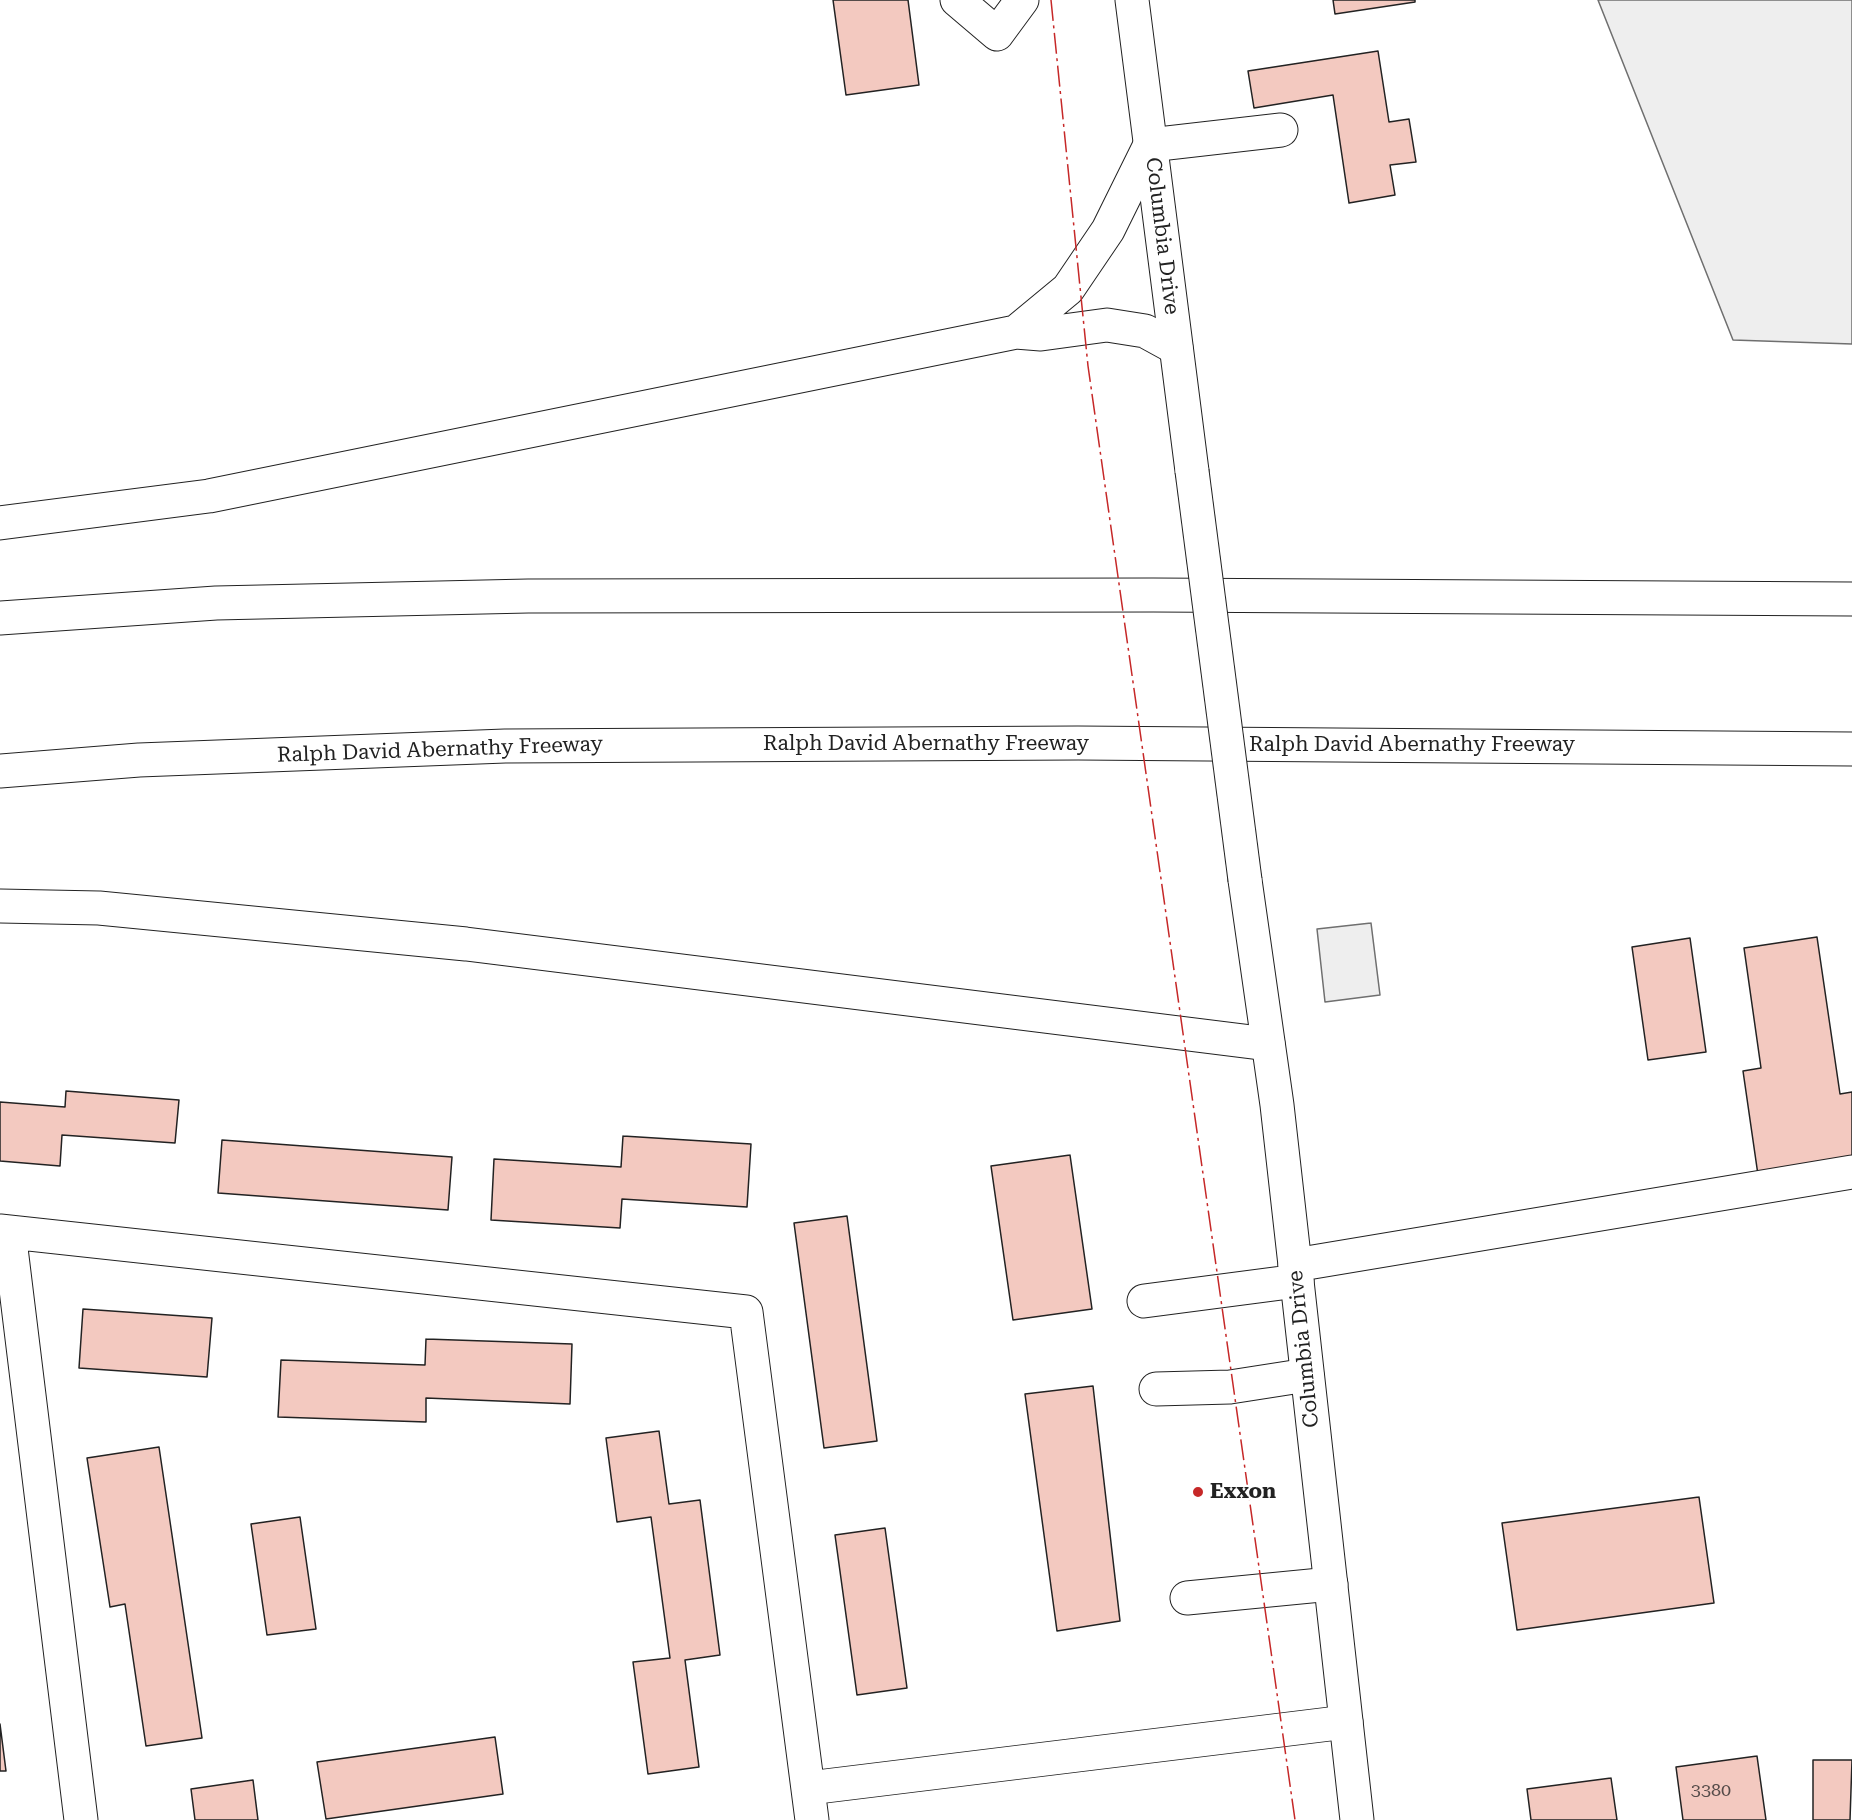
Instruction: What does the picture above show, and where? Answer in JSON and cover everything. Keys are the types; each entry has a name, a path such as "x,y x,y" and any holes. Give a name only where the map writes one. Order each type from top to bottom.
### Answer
{"main road":[{"path":"957,0 997,34 1022,0"},
{"name":"Columbia Drive","path":"1132,0 1268,1044 1357,1820"},
{"path":"1016,332 1068,289 1108,230 1150,145 1281,130"},
{"path":"0,523 208,496 1016,332 1041,334 1107,325 1145,331 1176,348"},
{"path":"0,618 216,603 528,596 1154,595 1852,599"},
{"name":"Ralph David Abernathy Freeway","path":"0,771 139,760 505,746 1090,743 1852,749"},
{"path":"0,906 99,908 466,944 1268,1044"},
{"path":"1144,1301 1852,1172"},
{"path":"81,1820 4,1231 746,1312 812,1820"},
{"path":"1156,1389 1230,1388 1307,1376"},
{"path":"1187,1598 1331,1584"},
{"path":"809,1788 1346,1722"}],"shaded area":[{"path":"1598,0 1852,0 1852,344 1733,340"},
{"path":"1371,923 1380,995 1325,1002 1317,929"}],"building":[{"path":"833,0 908,0 919,85 846,95"},
{"path":"1333,0 1415,0 1415,2 1335,14"},
{"path":"1378,51 1389,122 1409,119 1416,162 1390,165 1395,195 1349,203 1333,95 1254,108 1248,71"},
{"path":"1817,937 1840,1094 1852,1092 1852,1162 1758,1175 1743,1071 1761,1068 1744,948"},
{"path":"1690,938 1706,1052 1648,1060 1632,947"},
{"path":"66,1091 179,1100 175,1143 62,1135 60,1166 0,1161 0,1102 65,1107"},
{"path":"623,1136 751,1144 747,1207 622,1199 620,1228 491,1220 494,1159 621,1167"},
{"path":"222,1140 452,1157 448,1210 218,1193"},
{"path":"1070,1155 1092,1309 1013,1320 991,1166"},
{"path":"847,1216 877,1441 824,1448 794,1223"},
{"path":"83,1309 212,1318 207,1377 79,1368"},
{"path":"426,1339 572,1344 570,1404 426,1398 426,1422 278,1417 281,1360 425,1365"},
{"path":"1093,1386 1120,1621 1057,1631 1025,1394"},
{"path":"659,1431 669,1504 700,1500 720,1655 685,1660 699,1767 648,1774 633,1662 670,1658 651,1517 617,1522 606,1438"},
{"path":"159,1447 202,1738 146,1746 125,1604 110,1607 87,1458"},
{"path":"1699,1497 1714,1603 1517,1630 1502,1523"},
{"path":"300,1517 316,1629 267,1635 251,1524"},
{"path":"885,1528 907,1688 857,1695 835,1535"},
{"path":"0,1724 6,1771 0,1771"},
{"path":"495,1737 503,1794 326,1819 317,1762"},
{"path":"1757,1756 1766,1820 1683,1820 1676,1767"},
{"path":"1813,1760 1852,1760 1850,1820 1813,1820"},
{"path":"1611,1778 1617,1820 1531,1820 1527,1789"},
{"path":"253,1780 258,1820 195,1820 191,1789"}],"power":[{"path":"1051,0 1088,366 1295,1820"}],"place":[{"name":"Exxon","path":"1198,1492"}]}
